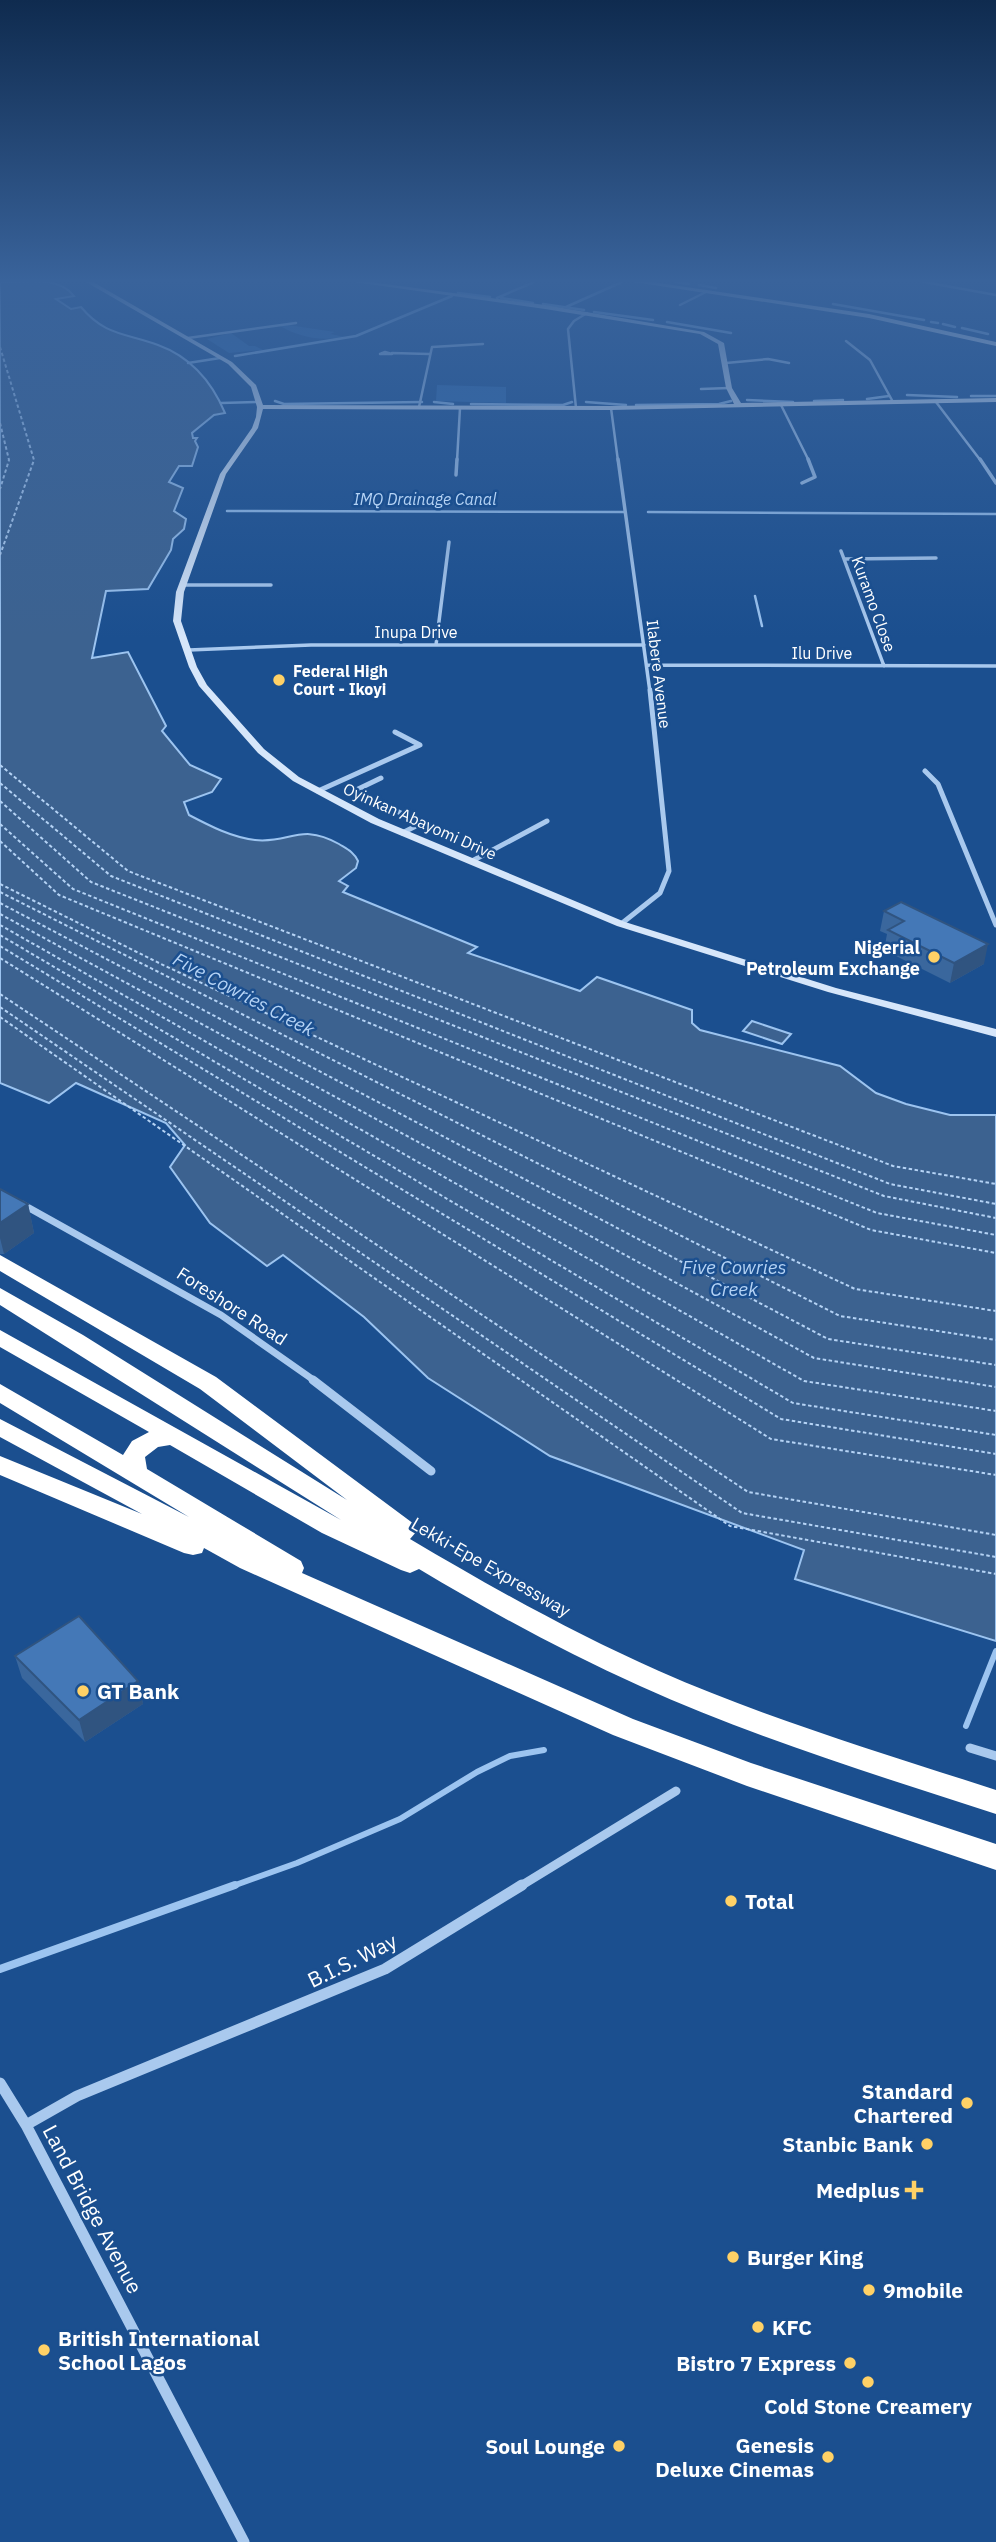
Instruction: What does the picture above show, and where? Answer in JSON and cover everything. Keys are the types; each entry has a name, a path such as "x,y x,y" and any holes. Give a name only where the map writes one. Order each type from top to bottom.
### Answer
{"highway":[{"path":"0,1262 208,1383 290,1447 511,1609"},
{"name":"Lekki-Epe Expressway","path":"0,1295 168,1397 318,1493 511,1609 604,1658 731,1712 996,1802"},
{"path":"0,1337 331,1526 511,1609"},
{"path":"0,1392 377,1620"},
{"path":"0,1427 249,1562 623,1727 747,1774 996,1857"},
{"path":"136,1474 133,1457 139,1444 173,1436"},
{"path":"0,1465 333,1605 377,1620"}],"street":[{"path":"258,401 260,407 460,408 739,407 977,401"},
{"path":"419,407 421,401"},
{"path":"575,401 576,408"},
{"path":"736,401 739,407"},
{"path":"936,402 965,437 996,483"},
{"path":"781,405 798,435 815,477 802,484"},
{"name":"Oyinkan Abayomi Drive","path":"260,407 255,428 223,474 177,605 177,621 193,667 203,686 242,733 278,766 318,791 402,833 621,923 832,990 947,1023 996,1033"},
{"path":"456,475 460,408"},
{"name":"Ilabere Avenue","path":"611,408 647,665 669,871 660,893 621,923"},
{"path":"436,645 449,542"},
{"name":"Kuramo Close","path":"841,551 884,666"},
{"path":"844,559 936,558"},
{"path":"184,585 271,585"},
{"name":"Inupa Drive","path":"189,650 311,645 643,645"},
{"name":"Ilu Drive","path":"647,665 996,666"},
{"path":"318,791 420,745 395,732"},
{"path":"925,771 938,784 996,925"},
{"path":"381,779 354,791 422,823 402,833"},
{"path":"472,861 547,821"},
{"name":"Foreshore Road","path":"18,1202 221,1315 287,1360 431,1471"},
{"path":"970,1748 996,1756"},
{"name":"B.I.S. Way","path":"26,2124 77,2096 385,1969 676,1791"},
{"name":"Land Bridge Avenue","path":"0,2083 26,2124 244,2542"}],"shaded area":[{"path":"436,401 506,401 506,403"}],"water":[{"name":"Five Cowries Creek","path":"0,401 219,401 225,413 214,415 192,433 193,438 197,438 195,441 198,447 192,466 179,466 169,482 183,488 174,511 186,519 184,529 173,539 171,550 148,589 106,591 92,658 128,652 166,726 162,731 190,765 221,779 212,792 184,802 189,815 246,839 267,840 305,834 339,844 358,861 356,868 339,881 348,886 343,892 477,947 468,953 580,991 597,977 692,1010 692,1023 700,1030 840,1066 876,1093 906,1104 950,1115 996,1115 996,1641 795,1579 804,1550 550,1456 428,1378 364,1317 283,1255 267,1266 210,1223 170,1167 185,1145 166,1123 76,1083 49,1103 0,1083"},
{"path":"752,1021 791,1034 782,1044 743,1031"}],"building":[{"path":"901,902 988,944 954,963 888,930 904,921 884,911"},
{"path":"0,1189 28,1204 0,1223"},
{"name":"GT Bank","path":"79,1616 138,1681 79,1720 15,1656"}],"waterway":[{"path":"275,401 284,404 422,402"},
{"path":"636,405 719,404 731,401"},
{"path":"761,401 793,402"},
{"path":"814,401 825,401"},
{"path":"221,403 256,402"},
{"path":"434,402 453,404"},
{"path":"471,404 563,405 572,402"},
{"path":"586,402 626,405"},
{"name":"IMQ Drainage Canal","path":"227,511 624,512"},
{"name":"IMQ Drainage Canal","path":"648,512 996,514"},
{"path":"755,596 762,626"},
{"path":"966,1726 996,1651"},
{"path":"230,1887 297,1863 400,1819 477,1772 510,1756 544,1750"},
{"path":"0,1969 235,1885"}],"ferry route":[{"path":"0,555 34,460 16,401"},
{"path":"0,423 9,460 0,489"},
{"path":"0,765 128,871 893,1166 996,1184"},
{"path":"0,783 111,876 890,1184 996,1204"},
{"path":"0,801 91,882 884,1196 996,1218"},
{"path":"0,824 73,889 877,1213 996,1235"},
{"path":"0,841 59,895 871,1230 996,1253"},
{"path":"0,884 161,964 855,1289 996,1311"},
{"path":"0,892 840,1316 996,1340"},
{"path":"0,903 828,1339 996,1365"},
{"path":"0,914 814,1358 996,1387"},
{"path":"0,925 804,1381 996,1411"},
{"path":"0,935 793,1403 996,1435"},
{"path":"0,946 781,1419 996,1454"},
{"path":"0,958 771,1439 996,1475"},
{"path":"0,994 748,1492 996,1535"},
{"path":"0,1007 742,1513 996,1557"},
{"path":"0,1017 730,1526 996,1574"}],"place":[{"name":"Federal High Court - Ikoyi","path":"279,680"},
{"name":"Nigerial Petroleum Exchange","path":"934,957"},
{"name":"GT Bank","path":"83,1691"},
{"name":"Total","path":"731,1901"},
{"name":"Standard Chartered","path":"967,2103"},
{"name":"Stanbic Bank","path":"927,2144"},
{"name":"Medplus","path":"914,2190"},
{"name":"Burger King","path":"733,2257"},
{"name":"9mobile","path":"869,2290"},
{"name":"KFC","path":"758,2327"},
{"name":"British International School Lagos","path":"44,2350"},
{"name":"Bistro 7 Express","path":"850,2363"},
{"name":"Cold Stone Creamery","path":"868,2382"},
{"name":"Soul Lounge","path":"619,2446"},
{"name":"Genesis Deluxe Cinemas","path":"828,2457"}]}
